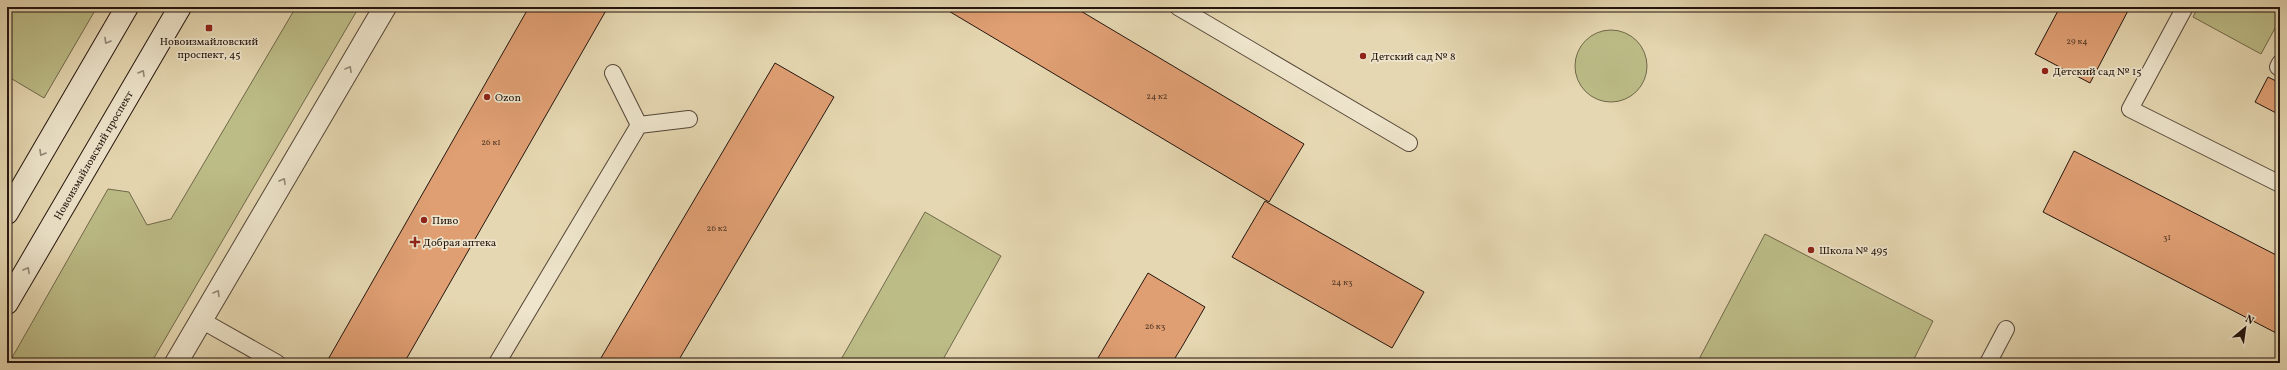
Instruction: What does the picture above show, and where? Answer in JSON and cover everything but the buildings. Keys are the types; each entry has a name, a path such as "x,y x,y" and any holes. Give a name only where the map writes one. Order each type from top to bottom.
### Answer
{"street":[{"path":"7,212 127,7"},
{"name":"Новоизмайловский проспект","path":"7,303 180,7"},
{"path":"176,363 385,7"}],"lane":[{"path":"1178,7 1409,143"},
{"path":"2185,7 2130,109 2280,184"},
{"path":"2280,63 2278,67 2280,68"},
{"path":"613,74 639,125"},
{"path":"639,125 689,119"},
{"path":"496,363 639,125"},
{"path":"202,320 277,363"},
{"path":"1988,363 2006,329"}],"green space":[{"path":"7,7 97,7 44,98 7,76"},
{"path":"296,7 359,7 151,363 9,363 108,189 129,192 147,225 171,219"},
{"path":"2198,7 2280,7 2280,19 2261,54 2193,17"},
{"path":"1604,30 1618,30 1637,40 1647,59 1647,73 1637,92 1618,102 1604,102 1585,92 1575,73 1575,59 1585,40"},
{"path":"925,212 1001,256 941,363 839,363"},
{"path":"1765,234 1933,321 1912,363 1697,363"}],"place":[{"name":"Новоизмайловский проспект, 45","path":"209,28"},
{"name":"Детский сад № 8","path":"1363,56"},
{"name":"Детский сад № 15","path":"2045,71"},
{"name":"Ozon","path":"487,97"},
{"name":"Пиво","path":"424,220"},
{"name":"Добрая аптека","path":"415,242"},
{"name":"Школа № 495","path":"1811,250"}]}
